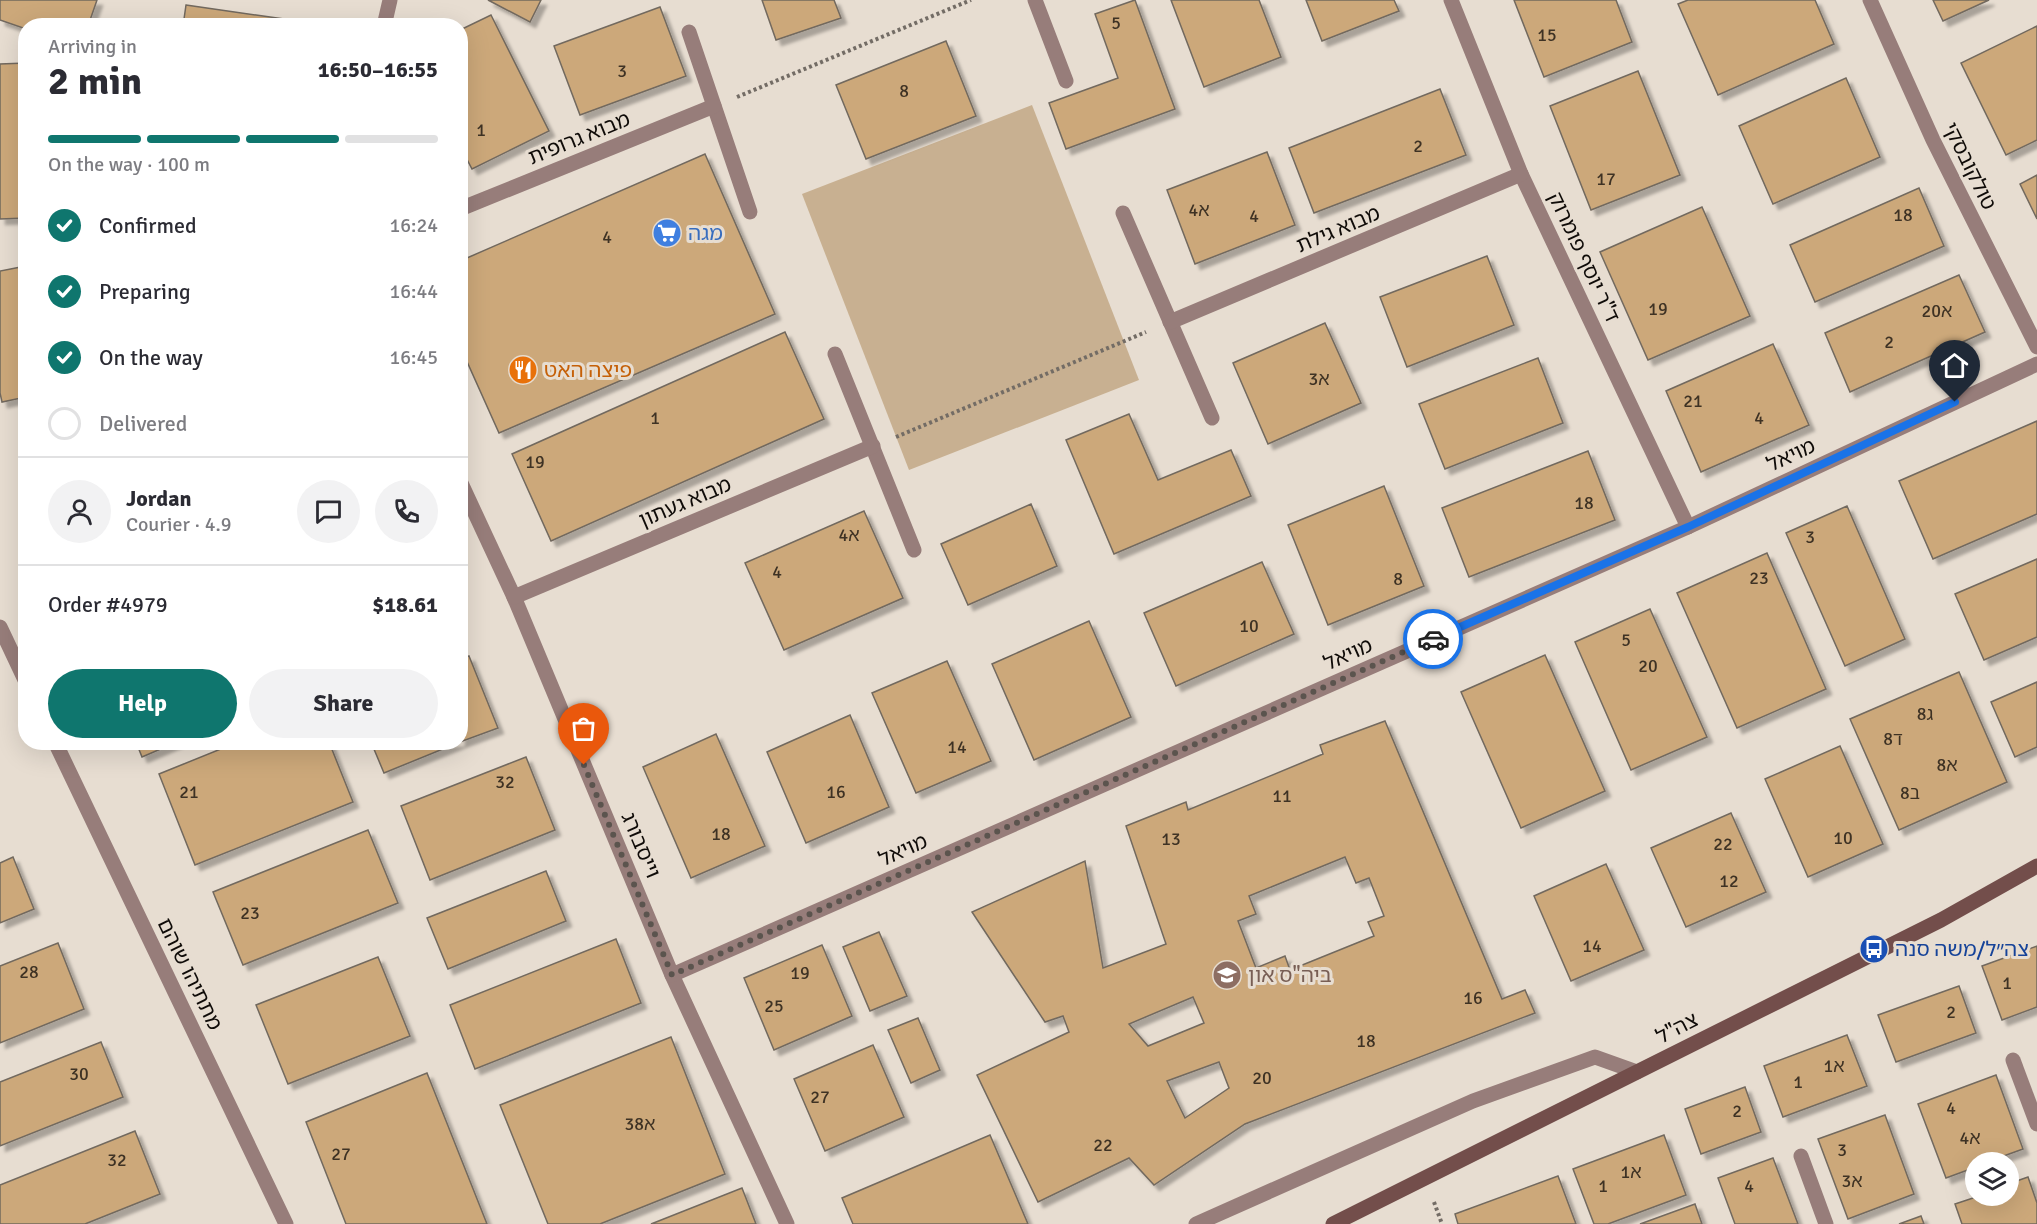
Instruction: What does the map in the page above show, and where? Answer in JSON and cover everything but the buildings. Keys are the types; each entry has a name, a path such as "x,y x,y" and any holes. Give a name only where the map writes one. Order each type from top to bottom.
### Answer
{"street":[{"path":"386,18 390,0"},
{"path":"1035,0 1066,81"},
{"name":"ד\"ר יוסף פומרוק","path":"1451,0 1521,174 1688,527"},
{"name":"טולקובסקי","path":"1870,0 1933,140 2037,348"},
{"path":"688,32 750,212"},
{"name":"מבוא גרופית","path":"468,206 714,106"},
{"name":"מבוא גילת","path":"1170,322 1521,174"},
{"path":"1124,213 1212,418"},
{"path":"835,354 914,550"},
{"name":"מויאל","path":"672,975 1688,527 2037,364"},
{"name":"מבוא געתון","path":"514,597 873,446"},
{"name":"וייסבורג","path":"468,498 514,597 672,975 787,1224"},
{"path":"0,627 18,651"},
{"name":"מתתיהו שוהם","path":"59,750 286,1224"},
{"name":"צה\"ל","path":"1333,1224 1941,920 2037,866"},
{"path":"1196,1224 1473,1101 1594,1057 1637,1072"},
{"path":"2013,1060 2037,1124"},
{"path":"1801,1156 1826,1224"}],"path":[{"path":"714,106 971,0"},
{"path":"873,446 1170,322"}],"shaded area":[{"path":"1032,105 1139,380 909,470 802,194"}],"way so far":[{"path":"584,765 672,975 1433,639"}],"place":[{"name":"מגה","path":"667,233"},
{"name":"פיצה האט","path":"523,370"},
{"name":"צה״ל/משה סנה","path":"1874,949"},
{"name":"ביה\"ס און","path":"1227,975"}],"route":[{"path":"1433,639 1688,527 1955,402"}]}
